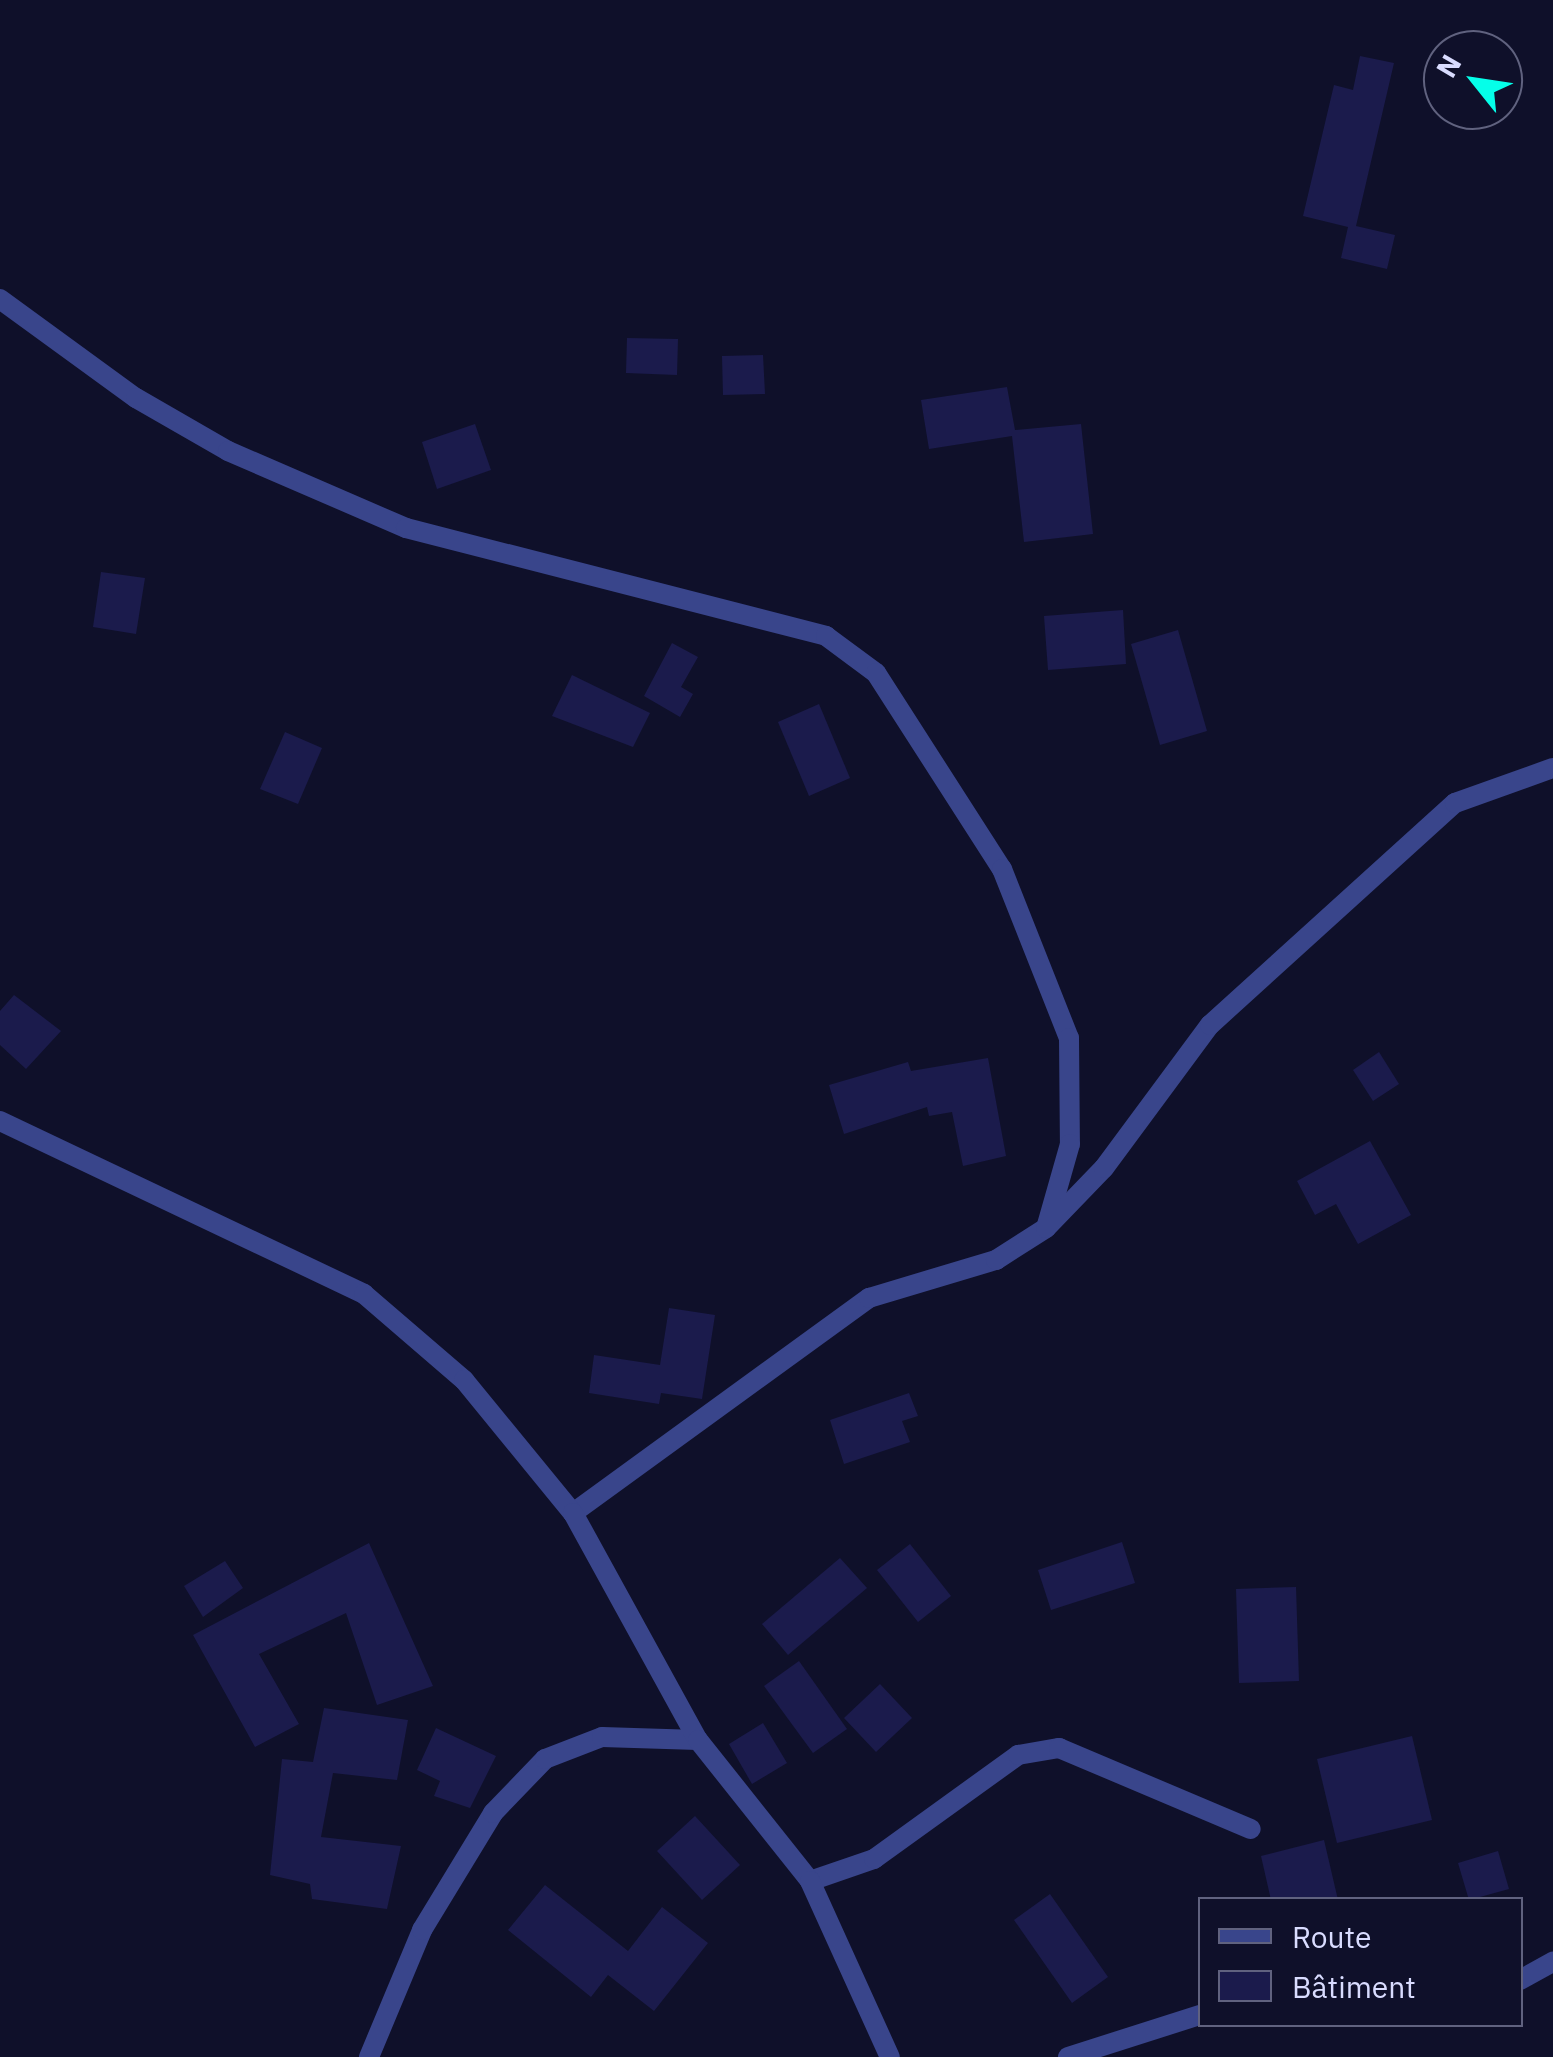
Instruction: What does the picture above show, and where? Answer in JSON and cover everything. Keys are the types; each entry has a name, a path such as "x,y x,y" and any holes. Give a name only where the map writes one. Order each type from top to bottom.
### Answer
{"street":[{"path":"0,299 136,398 228,451 406,528 826,636 876,673 1002,868 1069,1038 1070,1144 1046,1228"},
{"path":"573,1514 852,1308 996,1260 1046,1228 1104,1168 1210,1025 1455,803 1553,768"},
{"path":"0,1121 364,1294 464,1380 573,1514 698,1740 810,1882 890,2057"},
{"path":"369,2057 422,1930 493,1814 546,1759 602,1737 698,1740"},
{"path":"810,1882 874,1858 1018,1755 1058,1748 1251,1829"},
{"path":"1523,1978 1553,1962"},
{"path":"1068,2057 1198,2017"}],"building":[{"path":"1360,56 1394,63 1356,226 1395,235 1387,269 1341,258 1348,227 1303,216 1334,85 1353,90"},
{"path":"627,338 678,339 677,375 626,373"},
{"path":"763,355 765,394 723,395 722,356"},
{"path":"1007,387 1015,430 1081,424 1093,534 1024,542 1012,436 929,449 921,400"},
{"path":"475,424 491,470 437,489 422,442"},
{"path":"101,572 145,578 136,634 93,627"},
{"path":"1123,610 1126,664 1048,670 1044,616"},
{"path":"1178,630 1207,731 1160,745 1131,644"},
{"path":"672,643 698,657 681,687 693,694 680,717 644,696"},
{"path":"572,675 650,713 633,747 552,716"},
{"path":"819,704 850,778 809,796 778,722"},
{"path":"285,732 322,748 298,804 260,789"},
{"path":"14,995 61,1031 26,1069 0,1045 0,1011"},
{"path":"1379,1052 1399,1084 1373,1101 1353,1070"},
{"path":"988,1058 1006,1156 963,1166 952,1112 929,1116 927,1107 844,1134 829,1085 908,1062 911,1071"},
{"path":"1370,1141 1411,1215 1358,1244 1336,1204 1315,1215 1297,1181"},
{"path":"669,1308 715,1315 702,1399 661,1393 659,1404 589,1393 594,1355 660,1365"},
{"path":"909,1393 918,1416 902,1421 910,1442 844,1464 830,1420"},
{"path":"1122,1542 1135,1583 1051,1610 1038,1570"},
{"path":"369,1543 433,1686 377,1705 346,1613 259,1654 299,1724 255,1747 193,1635"},
{"path":"910,1544 951,1596 918,1622 877,1570"},
{"path":"840,1558 867,1588 788,1655 762,1624"},
{"path":"225,1561 243,1588 203,1617 184,1586"},
{"path":"1296,1587 1299,1681 1239,1683 1236,1589"},
{"path":"799,1661 847,1729 813,1753 764,1686"},
{"path":"880,1684 912,1718 876,1752 844,1718"},
{"path":"324,1708 408,1720 397,1780 333,1773 321,1837 401,1846 387,1909 312,1899 310,1884 270,1875 282,1759 313,1762"},
{"path":"763,1723 787,1763 752,1784 729,1744"},
{"path":"436,1728 496,1756 470,1808 434,1796 440,1781 417,1770"},
{"path":"1412,1736 1432,1820 1337,1843 1317,1759"},
{"path":"695,1816 740,1865 702,1900 657,1851"},
{"path":"1324,1840 1337,1897 1270,1897 1261,1856"},
{"path":"1498,1851 1509,1889 1468,1897 1458,1863"},
{"path":"545,1885 628,1951 662,1907 708,1943 654,2011 608,1975 591,1997 508,1930"},
{"path":"1050,1894 1108,1977 1072,2003 1014,1920"}]}
